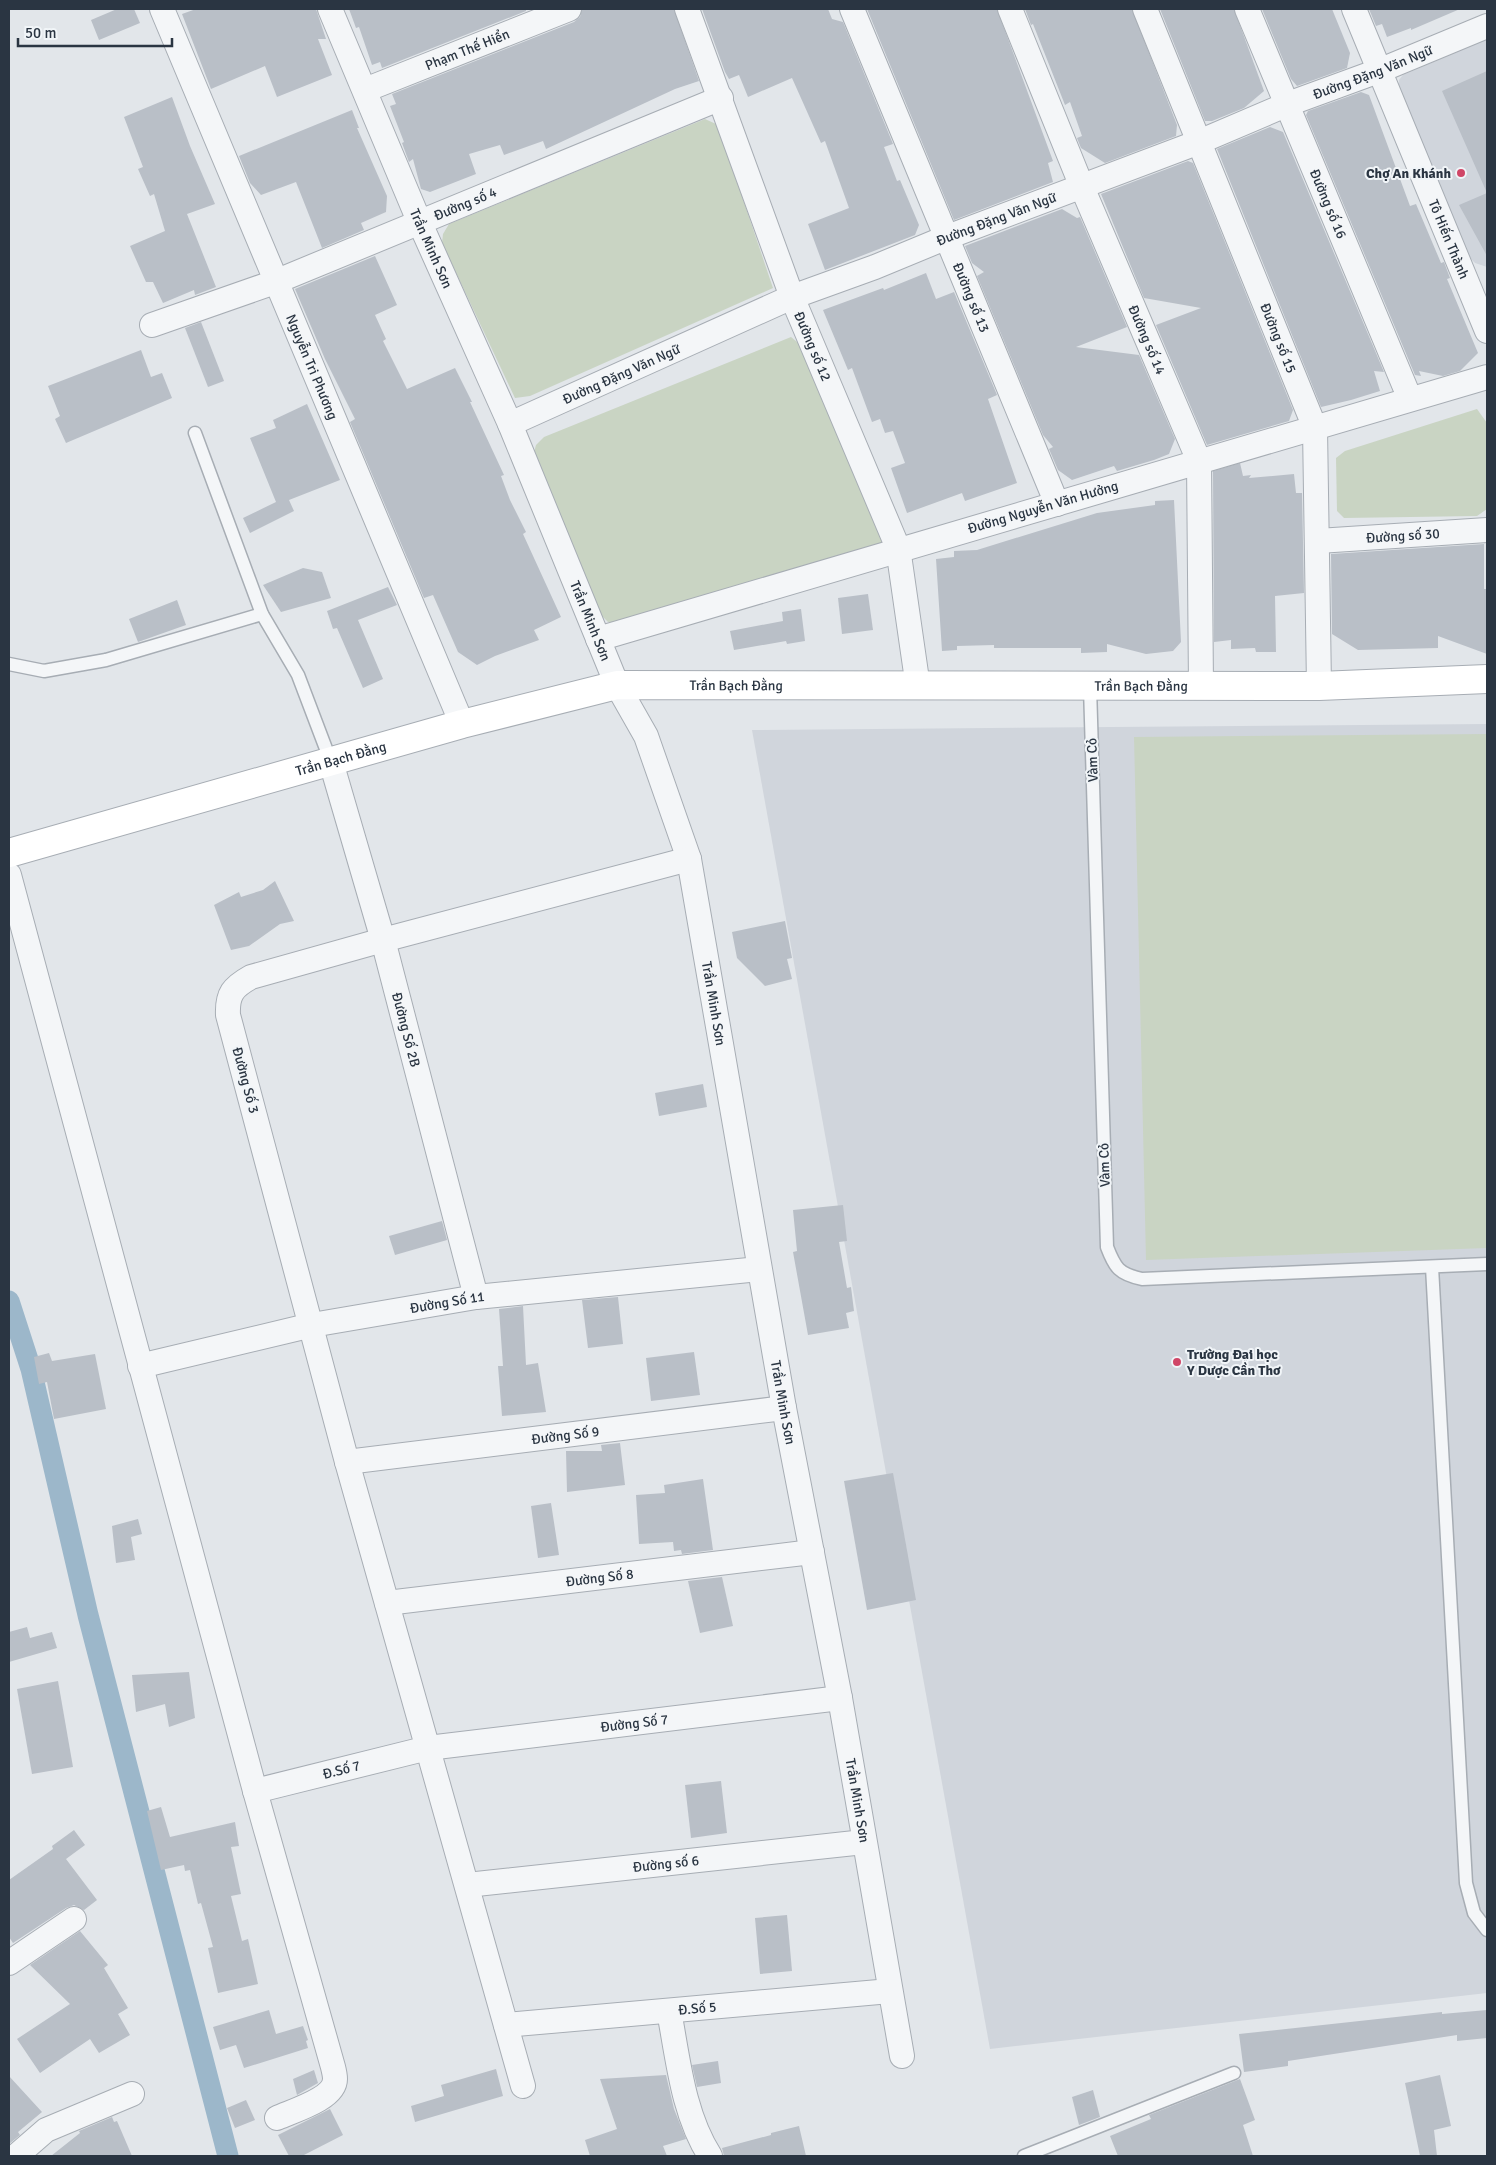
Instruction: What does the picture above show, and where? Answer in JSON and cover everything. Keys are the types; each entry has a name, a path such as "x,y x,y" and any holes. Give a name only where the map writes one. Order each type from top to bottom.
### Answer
{"street":[{"name":"Nguyễn Tri Phương","path":"162,9 462,724"},
{"name":"Trần Minh Sơn","path":"330,9 419,221 510,424 617,685 646,736 689,859 759,1270 840,1698 902,2056"},
{"name":"Phạm Thế Hiển","path":"365,90 569,9"},
{"name":"Đường số 12","path":"687,9 792,297 898,548 918,687"},
{"name":"Đường số 13","path":"852,9 945,238 1057,504"},
{"name":"Đường số 14","path":"1010,9 1082,187 1199,461 1201,686"},
{"name":"Đường số 15","path":"1145,9 1315,428 1319,686"},
{"name":"Đường số 16","path":"1247,9 1410,400"},
{"name":"Tô Hiến Thành","path":"1354,9 1380,70 1477,279 1487,331"},
{"name":"Đường Đặng Văn Ngữ","path":"510,424 792,297 875,267 945,238 1199,142 1288,104 1380,70 1487,26"},
{"name":"Đường số 4","path":"152,325 275,282 721,98"},
{"name":"Đường Nguyễn Văn Hưởng","path":"598,639 898,548 1057,504 1487,377"},
{"name":"Đường số 30","path":"1318,541 1487,530"},
{"name":"Trần Bạch Đằng","path":"9,853 462,724 617,685 918,687 1319,686 1487,679"},
{"name":"Đường Số 2B","path":"330,762 383,940 476,1297"},
{"name":"Đường Số 3","path":"523,2086 347,1462 228,1015 227,1002 232,992 240,983 251,977 689,859"},
{"path":"9,875 140,1366 335,2081 332,2089 322,2099 277,2118"},
{"name":"Đường Số 11","path":"140,1366 312,1325 476,1297 759,1270"},
{"name":"Đường Số 9","path":"347,1462 784,1408"},
{"name":"Đường Số 8","path":"387,1603 812,1552"},
{"name":"Đường Số 7","path":"428,1748 840,1698"},
{"name":"Đ.Số 7","path":"255,1791 428,1748"},
{"name":"Đường số 6","path":"467,1885 864,1842"},
{"path":"9,1963 74,1919"},
{"name":"Đ.Số 5","path":"506,2024 890,1991"},
{"path":"669,2011 682,2078 697,2135 710,2156"},
{"path":"16,2156 46,2130 132,2094"}],"lane":[{"path":"195,433 262,614 298,675 330,762"},
{"path":"9,664 44,671 106,660 262,614"},
{"name":"Vàm Cỏ","path":"1090,686 1107,1247 1112,1261 1125,1275 1142,1279 1487,1264"},
{"path":"1432,1267 1466,1882 1474,1914 1487,1930"},
{"path":"1024,2156 1234,2073"}],"shaded area":[{"name":"Chợ An Khánh","path":"1487,39 1487,267 1475,263 1470,258 1399,87 1399,80 1403,75"},
{"name":"Trường Đại học Y Dược Cần Thơ","path":"1487,724 1487,1993 990,2049 752,730"}],"green space":[{"path":"705,119 716,124 720,131 773,288 530,396 515,398 442,243 443,234 449,224"},
{"path":"791,337 802,346 882,531 884,547 617,622 608,622 601,615 533,456 536,445 544,437"},
{"path":"1477,409 1487,423 1487,509 1477,516 1344,518 1337,511 1336,458 1345,451"},
{"path":"1487,734 1487,1248 1146,1260 1134,737"}],"building":[{"path":"117,9 134,9 140,23 99,40 91,20"},
{"path":"196,9 316,9 326,39 318,39 332,75 277,97 265,66 211,89 182,14"},
{"path":"349,9 526,9 526,11 382,68 380,62 372,65 359,27 356,28"},
{"path":"582,9 674,9 699,81 675,89 546,149 543,141 504,155 500,145 469,154 476,174 430,192 421,189 413,159 409,162 402,143 404,142 390,106 396,104 392,94 574,22 580,17"},
{"path":"702,9 828,9 832,19 843,22 893,144 884,147 897,181 900,180 919,225 915,235 825,270 808,224 849,208 825,141 821,143 792,78 748,97 739,75 729,79"},
{"path":"867,9 997,9 1053,161 1048,163 1053,182 954,220"},
{"path":"1025,9 1132,9 1177,125 1176,136 1105,163 1081,148 1077,138 1082,136 1070,102 1065,105 1033,24 1031,25"},
{"path":"1160,9 1234,9 1264,91 1244,108 1212,121 1205,121"},
{"path":"1262,9 1332,9 1350,53 1347,68 1297,86 1291,79"},
{"path":"1369,9 1460,9 1411,30 1411,28 1387,37 1382,24 1376,26"},
{"path":"1487,71 1487,193 1442,91"},
{"path":"1361,92 1369,95 1410,206 1416,204 1441,263 1444,262 1450,278 1447,279 1478,353 1460,371 1443,376 1419,371 1421,376 1415,375 1306,115 1308,111"},
{"path":"172,97 190,146 215,204 187,214 216,287 195,295 194,290 163,303 153,282 146,282 130,246 165,231 154,194 150,196 138,169 143,167 124,117"},
{"path":"352,110 359,128 357,128 387,196 386,212 361,223 364,230 322,248 296,182 261,195 250,183 239,156"},
{"path":"1270,127 1283,132 1384,372 1374,371 1380,391 1321,407 1217,149"},
{"path":"1188,161 1193,163 1293,410 1289,421 1207,445 1156,325 1201,308 1144,298 1101,194"},
{"path":"1487,193 1487,256 1459,205"},
{"path":"1062,209 1077,218 1080,217 1127,327 1076,347 1139,355 1175,439 1169,454 1154,460 1117,471 1114,466 1072,480 1058,470 1049,449 1053,447 1043,435 977,276 984,272 972,263 965,246"},
{"path":"375,256 397,305 375,315 386,339 383,341 407,389 455,368 504,475 501,476 510,500 526,532 523,534 561,617 534,630 539,640 495,656 477,665 458,652 433,595 424,598 350,422 355,419 325,359 295,289"},
{"path":"926,273 936,299 954,292 997,395 988,399 1017,483 965,501 962,493 907,513 891,468 905,463 893,431 885,433 880,419 872,422 852,368 848,370 823,310 883,288 884,290"},
{"path":"201,322 224,381 208,387 185,328"},
{"path":"141,350 151,377 162,373 172,398 66,443 55,419 60,416 48,386"},
{"path":"307,404 340,480 289,500 294,511 250,533 243,518 276,502 250,438 276,428 273,420"},
{"path":"1240,463 1243,476 1251,475 1249,478 1294,474 1296,493 1302,493 1304,593 1275,596 1276,652 1256,652 1255,648 1231,649 1231,640 1214,642 1213,471"},
{"path":"1174,500 1181,642 1173,651 1146,654 1107,644 1107,652 1081,653 1081,648 994,648 994,645 957,646 957,650 942,651 936,559 954,557 954,551 977,550 1097,513 1155,505 1155,501"},
{"path":"1484,544 1484,589 1487,589 1487,654 1438,636 1438,648 1358,650 1332,634 1331,554"},
{"path":"303,568 322,572 331,598 281,612 263,585"},
{"path":"388,587 397,605 358,620 383,679 363,688 337,628 333,629 327,611"},
{"path":"868,594 873,630 842,634 838,598"},
{"path":"177,600 186,625 138,642 129,619"},
{"path":"801,609 805,641 787,644 786,641 734,650 730,631 783,621 782,612"},
{"path":"275,881 294,921 280,924 249,946 231,950 214,905 239,892 241,897 263,890"},
{"path":"785,921 792,958 787,959 792,979 765,986 737,958 732,932"},
{"path":"703,1084 707,1107 659,1116 655,1093"},
{"path":"843,1205 847,1241 839,1242 847,1288 851,1287 854,1311 846,1313 849,1328 808,1335 793,1252 797,1251 793,1210"},
{"path":"442,1221 447,1240 395,1255 389,1236"},
{"path":"618,1297 623,1344 588,1348 582,1300"},
{"path":"523,1306 526,1365 538,1363 546,1412 502,1416 498,1366 503,1366 499,1309"},
{"path":"694,1352 700,1395 651,1401 646,1358"},
{"path":"49,1353 52,1361 95,1354 106,1409 54,1419 47,1382 39,1384 34,1357"},
{"path":"620,1443 625,1485 567,1492 566,1451 602,1451 601,1445"},
{"path":"893,1473 916,1600 867,1610 844,1481"},
{"path":"703,1479 713,1550 682,1554 681,1550 674,1551 673,1542 639,1544 636,1495 665,1493 664,1485"},
{"path":"551,1503 559,1555 538,1558 531,1506"},
{"path":"138,1519 142,1534 131,1537 135,1560 116,1563 112,1526"},
{"path":"722,1577 733,1626 700,1633 688,1581"},
{"path":"27,1627 30,1638 52,1632 57,1648 9,1662 9,1632"},
{"path":"189,1672 195,1718 169,1727 165,1704 136,1712 132,1675"},
{"path":"58,1681 73,1767 32,1774 17,1689"},
{"path":"721,1781 727,1833 691,1838 685,1785"},
{"path":"161,1807 170,1837 235,1822 239,1846 231,1847 241,1894 231,1896 242,1941 248,1939 258,1984 218,1993 208,1948 213,1947 201,1903 198,1904 190,1870 185,1871 184,1865 161,1870 147,1811"},
{"path":"74,1830 85,1845 66,1859 97,1900 84,1910 74,1905 66,1908 13,1943 9,1937 9,1880 53,1849 52,1846"},
{"path":"787,1915 792,1971 760,1974 755,1918"},
{"path":"80,1931 108,1965 104,1968 128,2008 118,2014 130,2035 99,2053 90,2039 40,2073 17,2039 70,2004 30,1965"},
{"path":"269,2010 276,2034 303,2026 308,2040 306,2041 308,2048 244,2068 236,2045 220,2050 213,2027"},
{"path":"1487,2010 1487,2038 1457,2041 1457,2035 1288,2061 1288,2066 1244,2072 1239,2034 1442,2012 1442,2014"},
{"path":"718,2061 721,2083 697,2087 692,2065"},
{"path":"496,2069 503,2096 415,2122 411,2106 444,2096 441,2085"},
{"path":"314,2070 318,2083 297,2095 293,2079"},
{"path":"666,2075 674,2109 686,2139 663,2146 667,2156 590,2156 585,2140 617,2129 600,2079"},
{"path":"1440,2075 1451,2126 1434,2130 1437,2156 1420,2156 1405,2083"},
{"path":"9,2076 42,2112 18,2132 20,2135 9,2144"},
{"path":"1240,2079 1255,2120 1243,2125 1253,2156 1118,2156 1110,2136 1151,2119 1149,2115"},
{"path":"1093,2090 1100,2117 1079,2125 1072,2097"},
{"path":"246,2100 255,2120 235,2128 227,2108"},
{"path":"330,2109 343,2135 302,2156 289,2156 278,2135"},
{"path":"112,2117 114,2122 117,2121 132,2156 51,2156 80,2133 79,2131"},
{"path":"799,2126 806,2156 724,2156 722,2148"}],"waterway":[{"path":"9,1301 31,1369 88,1615 228,2156"}],"place":[{"name":"Chợ An Khánh","path":"1461,173"},
{"name":"Trường Đại học Y Dược Cần Thơ","path":"1177,1362"}]}
